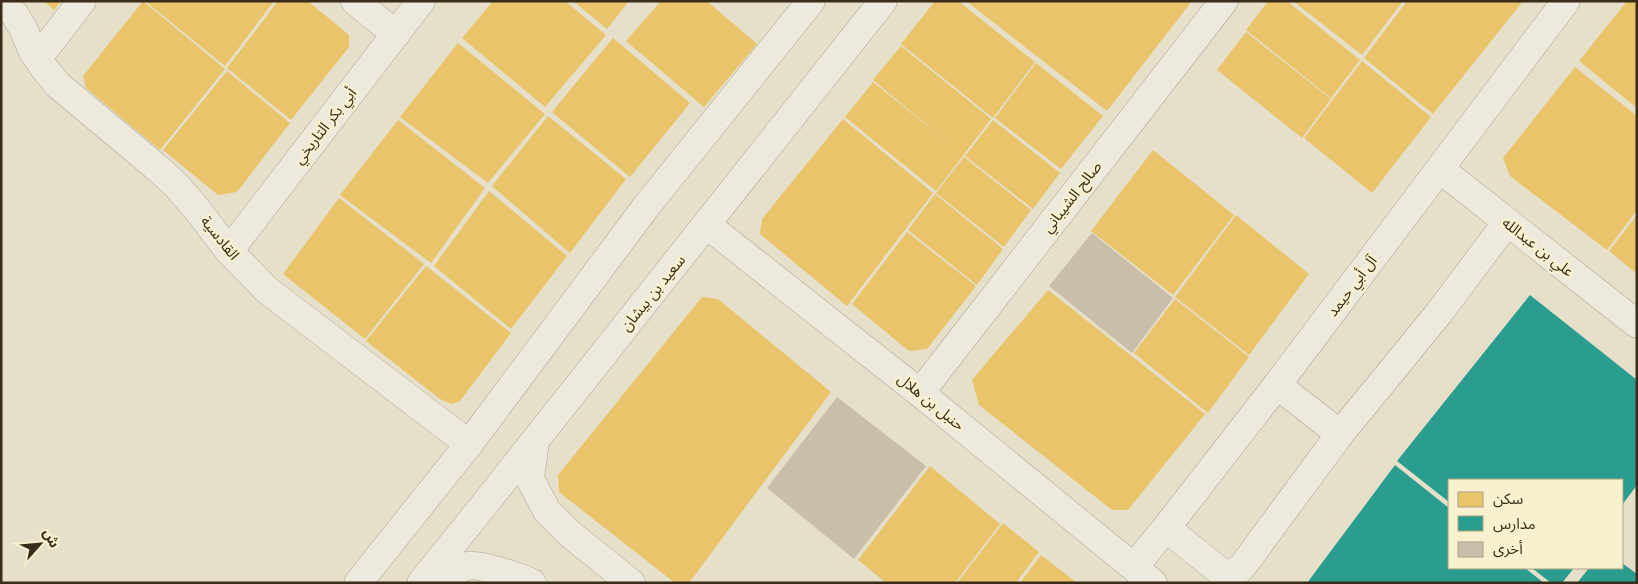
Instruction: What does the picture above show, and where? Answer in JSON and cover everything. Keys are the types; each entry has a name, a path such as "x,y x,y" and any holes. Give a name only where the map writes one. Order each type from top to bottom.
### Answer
{"street":[{"name":"القادسية","path":"3,1 15,15 38,58 58,84 176,185 196,207 229,251 267,290 469,444"},
{"path":"38,58 82,1"},
{"path":"355,1 396,34"},
{"name":"أبي بكر التاريخي","path":"229,251 421,1"},
{"name":"سعيد بن بيشان","path":"421,583 883,1"},
{"name":"صالح الشيباني","path":"920,393 1224,1"},
{"name":"آل أبي حيمد","path":"1144,575 1166,528 1277,385 1566,1"},
{"path":"358,583 469,444 645,208 804,4"},
{"name":"علي بن عبدالله","path":"1440,169 1637,324"},
{"path":"1166,528 1221,572 1235,573 1242,567 1340,434 1439,313 1507,222"},
{"name":"حنبل بن هلال","path":"707,225 920,393 1144,575"},
{"path":"1277,385 1340,434"},
{"path":"535,440 530,479 547,511 570,534 632,583"},
{"path":"434,583 467,566 520,577 532,583"}],"building: سكن":[{"path":"44,1 61,1 54,10"},
{"path":"143,1 225,69 160,150 86,88 83,76"},
{"path":"145,1 274,1 225,66"},
{"path":"278,1 308,1 349,35 349,47 291,120 227,68"},
{"path":"493,1 565,1 606,35 545,107 462,38"},
{"path":"573,1 629,1 607,29"},
{"path":"661,1 707,1 757,44 704,107 626,41"},
{"path":"935,1 958,1 1035,62 993,118 901,44"},
{"path":"966,1 1192,1 1107,111"},
{"path":"1268,1 1287,1 1360,60 1331,98 1246,30"},
{"path":"1293,1 1403,1 1362,55"},
{"path":"1407,1 1523,1 1433,114 1364,58"},
{"path":"1627,1 1637,1 1637,108 1579,61"},
{"path":"1246,32 1331,99 1302,138 1217,70"},
{"path":"613,38 690,103 630,177 552,112"},
{"path":"458,43 545,114 488,183 400,117"},
{"path":"901,46 991,119 936,191 845,117 873,82 951,145 873,80"},
{"path":"1362,61 1431,117 1372,193 1304,138"},
{"path":"1036,63 1103,116 1061,169 995,118"},
{"path":"1575,67 1637,116 1637,210 1607,250 1510,176 1503,158"},
{"path":"227,71 290,123 237,192 218,195 163,150"},
{"path":"548,116 626,179 570,253 492,186"},
{"path":"843,119 933,193 847,306 760,234 762,219"},
{"path":"398,120 485,188 431,263 340,195"},
{"path":"993,120 1060,173 1033,209 965,156"},
{"path":"1153,150 1234,215 1173,295 1091,231"},
{"path":"964,157 1031,210 1004,247 936,193"},
{"path":"489,191 567,256 511,329 434,266"},
{"path":"935,194 1003,249 977,285 908,230"},
{"path":"339,198 424,264 365,339 283,274"},
{"path":"1236,215 1309,274 1249,355 1175,297"},
{"path":"1637,215 1637,274 1609,251"},
{"path":"907,232 976,286 927,349 909,351 852,304"},
{"path":"426,266 511,333 460,401 452,404 440,399 366,341"},
{"path":"1048,290 1205,414 1128,510 1112,510 979,405 972,380"},
{"path":"702,297 718,299 831,392 689,583 675,583 559,492 558,475"},
{"path":"1175,299 1249,357 1208,413 1134,353"},
{"path":"930,466 1000,524 955,583 886,583 858,560"},
{"path":"1003,523 1039,552 1016,583 957,583"},
{"path":"1041,555 1077,583 1020,583"}],"building: مدارس":[{"path":"1530,295 1637,380 1637,485 1623,504 1623,479 1448,479 1448,501 1397,461"},
{"path":"1395,465 1448,507 1448,569 1526,569 1544,583 1307,583"},
{"path":"1623,564 1637,574 1637,583 1577,583 1588,569 1623,569"},
{"path":"1533,569 1573,569 1562,583 1551,583"}],"building: أخرى":[{"path":"1092,233 1173,298 1132,353 1049,286"},
{"path":"837,397 926,466 854,559 767,488"}]}
